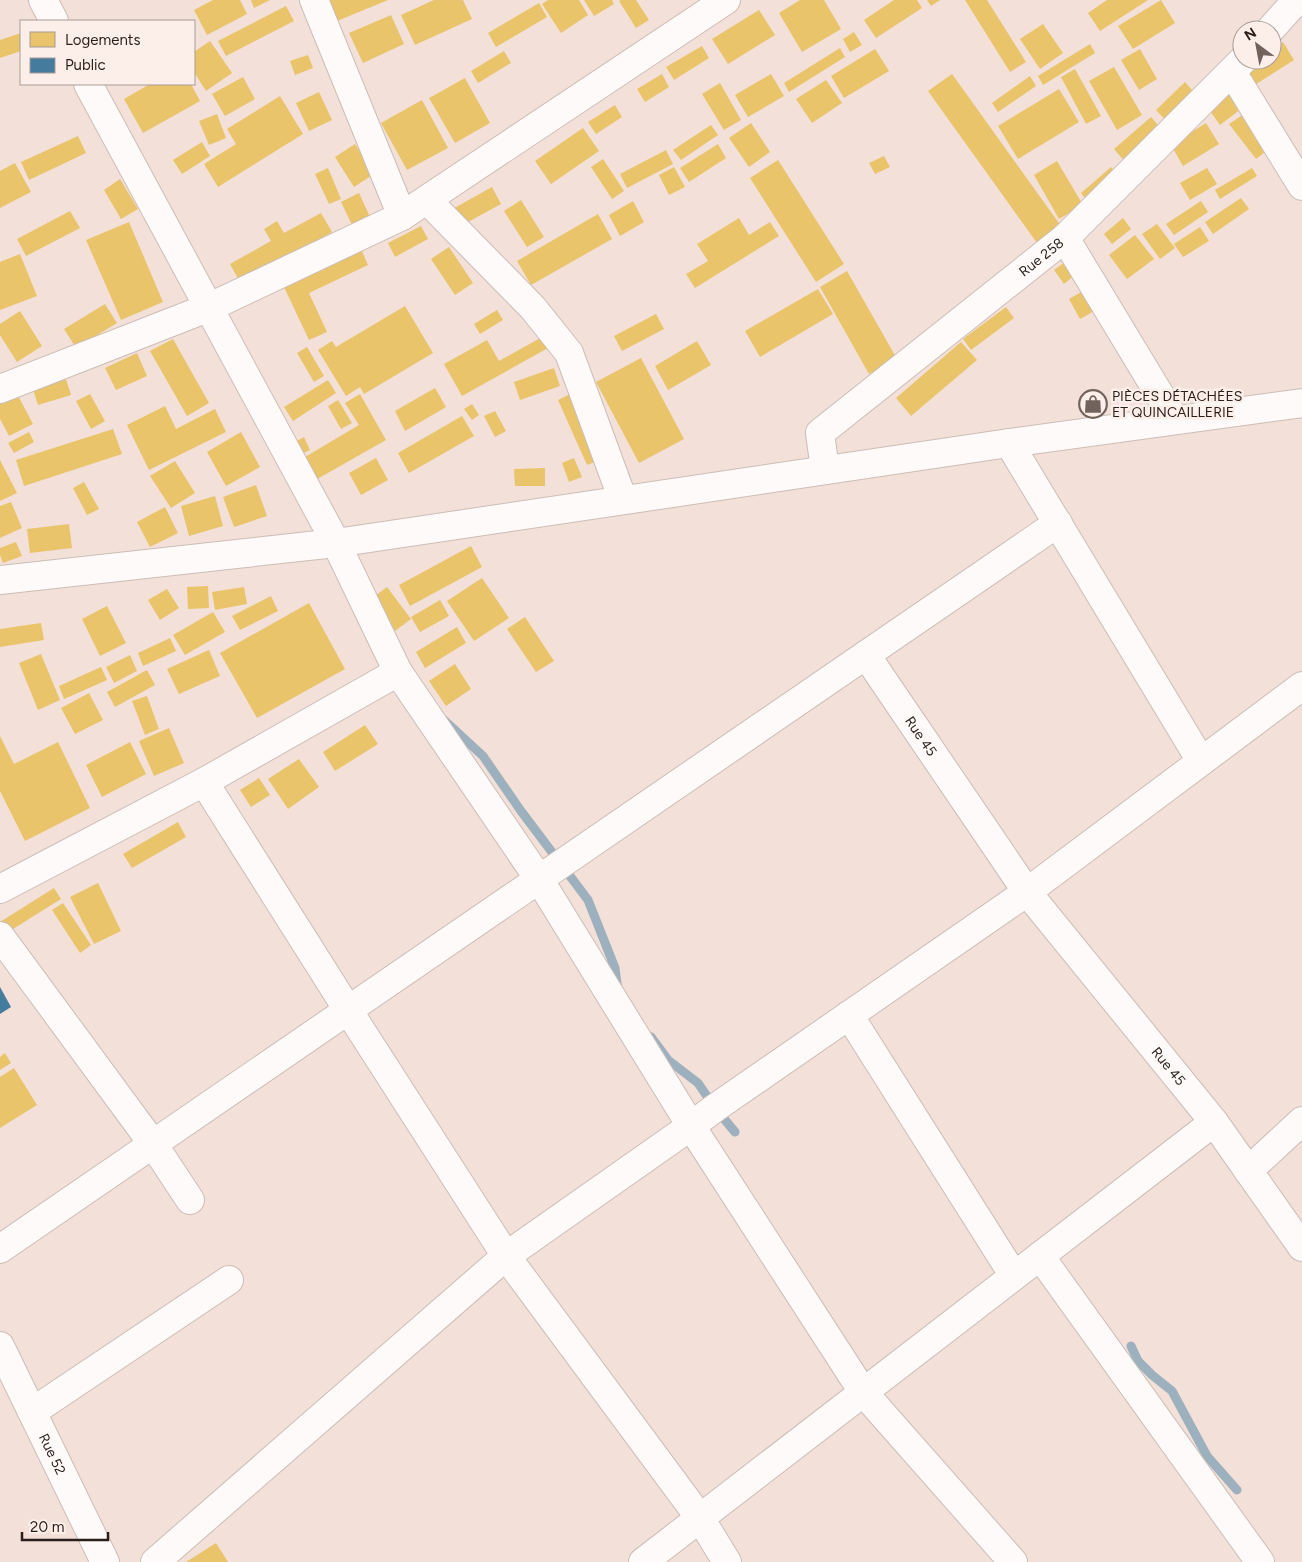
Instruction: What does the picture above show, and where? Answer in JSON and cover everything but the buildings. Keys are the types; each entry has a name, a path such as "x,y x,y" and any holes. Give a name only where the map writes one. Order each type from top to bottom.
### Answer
{"street":[{"path":"43,0 53,20"},
{"path":"314,0 402,216"},
{"path":"0,389 210,307 402,216 726,0"},
{"path":"1279,20 1297,0"},
{"name":"Rue 258","path":"825,470 820,433 1065,238 1234,70"},
{"path":"1240,70 1302,186"},
{"path":"89,85 336,542 398,672 539,879 691,1126 863,1392 1013,1562"},
{"path":"427,200 533,308 570,353 623,500"},
{"path":"1065,238 1175,420"},
{"path":"0,580 336,542 1009,442 1302,403"},
{"path":"1009,442 1201,761"},
{"path":"0,1249 1058,524"},
{"name":"Rue 45","path":"866,655 1027,892 1214,1122 1302,1247"},
{"path":"0,889 204,782 398,672"},
{"path":"155,1562 506,1256 715,1108 1027,892 1302,686"},
{"path":"204,782 506,1256 700,1518 727,1562"},
{"path":"0,936 153,1144 190,1200"},
{"path":"849,1015 1014,1276"},
{"path":"1248,1171 1302,1121"},
{"path":"643,1562 1214,1122"},
{"path":"1040,1256 1260,1562"},
{"path":"32,1412 229,1280"},
{"name":"Rue 52","path":"0,1346 105,1562"}],"waterway":[{"path":"444,720 483,756 521,811 588,900 615,968 618,991"},
{"path":"651,1037 668,1060 698,1083 735,1132"},
{"path":"1131,1346 1138,1361 1172,1391 1207,1456 1237,1490"}],"place":[{"name":"PIÈCES DÉTACHÉES ET QUINCAILLERIE","path":"1093,404"}]}
